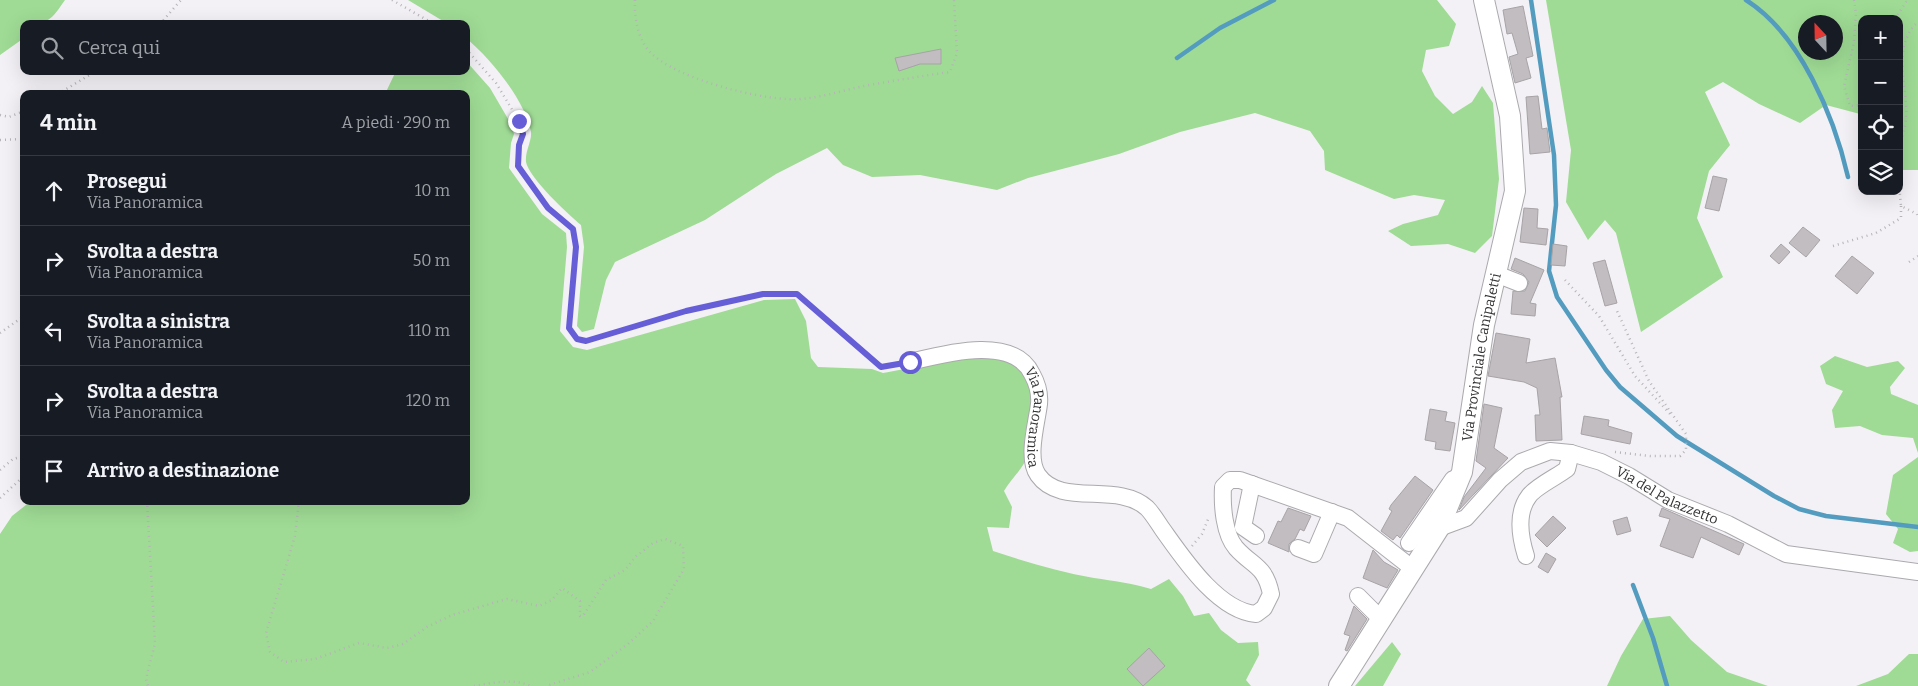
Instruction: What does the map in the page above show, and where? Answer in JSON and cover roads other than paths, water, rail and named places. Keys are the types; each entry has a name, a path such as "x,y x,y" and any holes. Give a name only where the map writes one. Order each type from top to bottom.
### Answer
{"main road":[{"name":"Via Provinciale Canipaletti","path":"1339,686 1439,528 1462,472 1484,325 1516,191 1510,116 1484,0"}],"street":[{"path":"1496,274 1519,283"},
{"name":"Via Panoramica","path":"910,362 947,353 995,350 1015,356 1029,368 1037,383 1039,403 1034,423 1034,460 1037,474 1049,486 1070,492 1109,494 1137,500 1148,510 1194,572 1217,595 1245,613 1256,614 1264,608 1271,594 1268,581 1256,563 1236,548 1229,534 1222,499 1223,488 1230,480 1240,480 1252,484"},
{"name":"Via del Palazzetto","path":"1439,528 1466,518 1500,480 1521,462 1550,451 1571,452 1608,466 1668,500 1728,524 1786,554 1918,572"},
{"path":"1526,556 1520,537 1522,512 1529,495 1567,468 1571,452"},
{"path":"1409,543 1464,462"},
{"path":"1256,536 1243,527 1252,484 1348,518 1412,568"},
{"path":"1298,548 1314,554 1332,512"},
{"path":"1358,596 1381,619"}],"waterway":[{"path":"1177,58 1220,28 1274,0"},
{"path":"1531,0 1554,155 1556,205 1549,271 1557,297 1606,370 1620,387 1677,436 1774,496 1799,509 1826,516 1918,527"},
{"path":"1746,0 1783,33 1812,78 1834,128 1848,177"},
{"path":"1633,585 1653,638 1667,686"}]}
